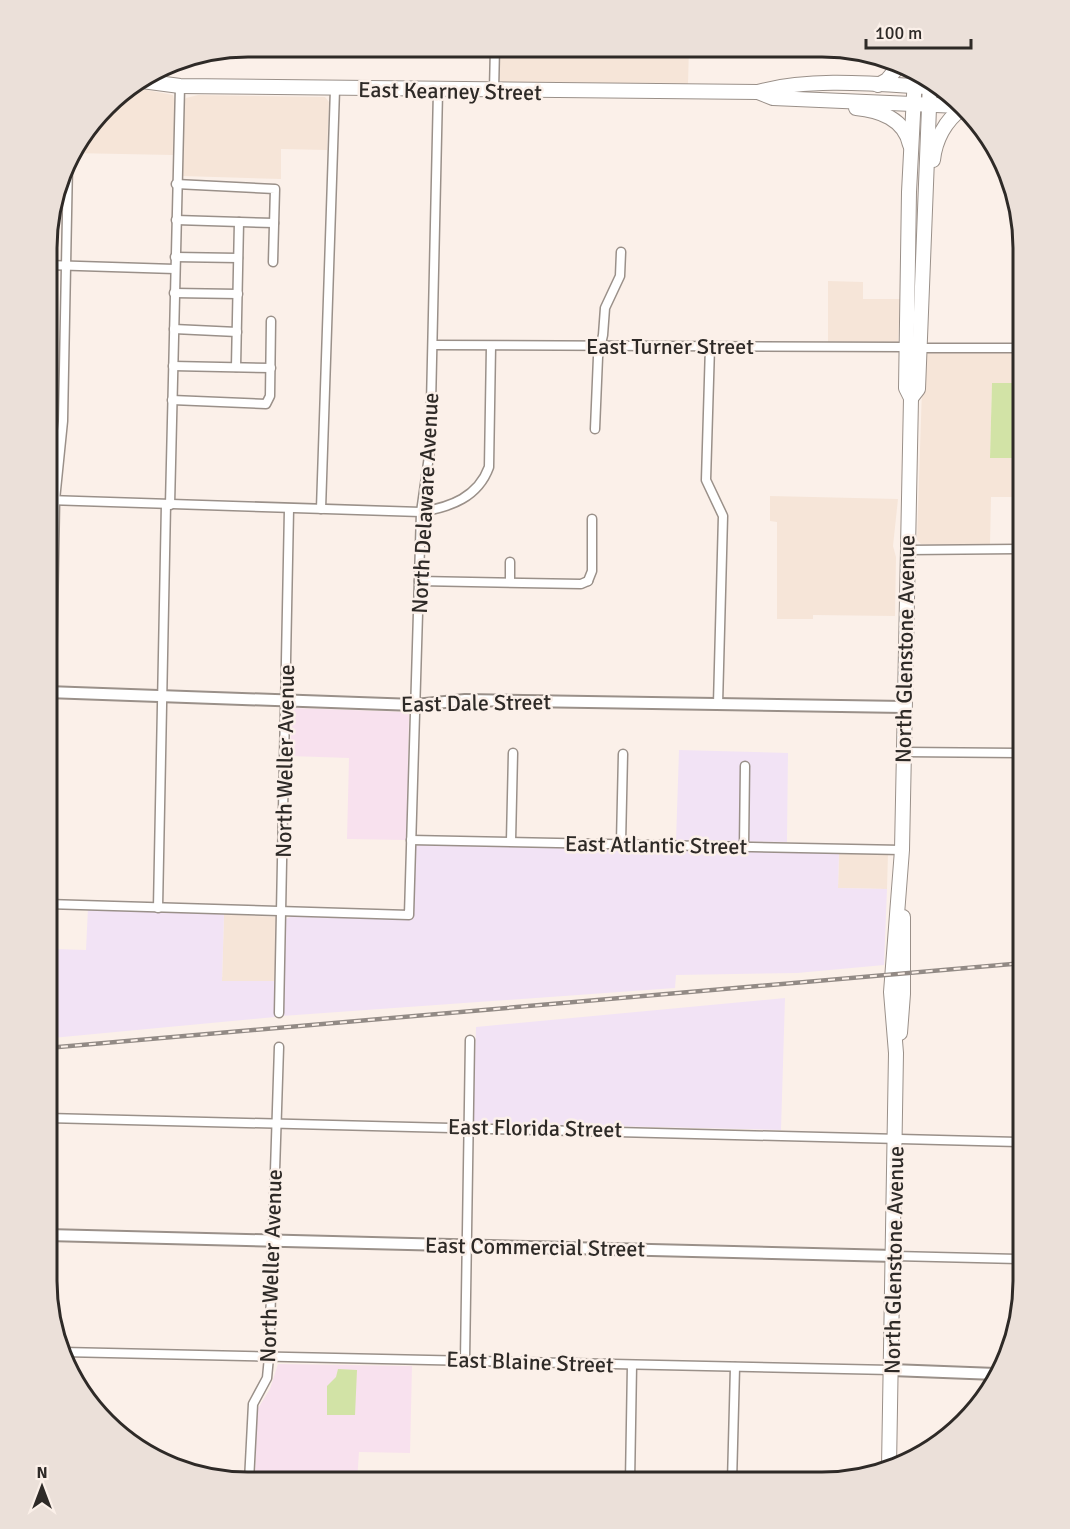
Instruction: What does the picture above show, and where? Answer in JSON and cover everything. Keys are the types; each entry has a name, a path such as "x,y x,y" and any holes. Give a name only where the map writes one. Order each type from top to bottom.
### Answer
{"main road":[{"path":"878,85 887,80 894,72"},
{"name":"East Kearney Street","path":"154,83 180,86 438,91 758,92 790,86 878,85 913,81"},
{"path":"913,348 914,301 908,293 914,81"},
{"name":"East Kearney Street","path":"758,92 773,98 949,105"},
{"name":"North Glenstone Avenue","path":"889,1459 895,1256 897,1053 902,1018 904,959 903,921 899,899 902,850 907,550 915,393 906,388 923,263 929,104 932,92"},
{"path":"826,99 838,106 872,110 892,119 906,132 911,153"},
{"path":"923,263 930,232 934,148 944,127 958,114"}],"street":[{"path":"494,91 495,57"},
{"path":"158,908 167,504 180,86"},
{"path":"321,509 335,89"},
{"name":"North Delaware Avenue","path":"283,912 409,915 421,512 430,449 438,91"},
{"path":"176,184 272,187 276,193 273,262"},
{"path":"57,464 63,421 68,188"},
{"path":"176,220 274,223"},
{"path":"236,368 239,222"},
{"path":"595,429 600,346 606,304 621,271 621,252"},
{"path":"175,257 238,258"},
{"path":"57,265 175,269"},
{"path":"174,293 238,294"},
{"path":"172,400 266,404 270,396 271,321"},
{"path":"174,329 237,332"},
{"name":"East Turner Street","path":"432,345 1013,348"},
{"path":"57,500 421,512 462,501 484,479 489,467 491,346"},
{"path":"710,346 706,477 707,488 719,502 723,516 718,704"},
{"path":"173,366 271,368"},
{"name":"North Weller Avenue","path":"279,1013 290,509"},
{"path":"419,581 591,584 592,519"},
{"path":"907,550 1013,549"},
{"path":"510,562 510,582"},
{"name":"East Dale Street","path":"57,692 415,705 465,700 904,707"},
{"path":"904,752 1013,753"},
{"path":"511,842 513,753"},
{"path":"621,843 622,754"},
{"path":"744,847 745,765"},
{"name":"East Atlantic Street","path":"411,840 902,850"},
{"path":"57,904 283,912"},
{"path":"465,1360 470,1040"},
{"name":"North Weller Avenue","path":"249,1472 253,1404 267,1378 269,1358 279,1047"},
{"name":"East Florida Street","path":"57,1118 1013,1142"},
{"name":"East Commercial Street","path":"57,1235 1013,1259"},
{"name":"East Blaine Street","path":"71,1352 988,1374"},
{"path":"630,1472 632,1365"},
{"path":"732,1472 735,1367"}],"shaded area":[{"path":"498,57 689,57 688,84 501,82 497,74"},
{"path":"143,89 173,95 175,103 173,155 83,153 89,142 113,113"},
{"path":"198,95 325,97 329,102 327,150 281,149 281,179 182,176 183,103 186,98"},
{"path":"828,281 863,282 863,299 900,299 898,343 828,343"},
{"path":"933,351 1013,351 1013,383 992,383 990,458 1013,458 1013,497 991,497 990,545 921,544 917,540 924,355"},
{"path":"770,496 898,499 893,546 896,557 895,616 813,615 813,619 777,619 777,522 770,521"},
{"path":"292,708 409,712 407,840 347,839 349,758 290,756"},
{"path":"679,750 788,753 787,842 676,841"},
{"path":"420,843 839,852 838,888 887,889 884,965 797,973 676,975 675,988 282,1016 286,919 292,916 412,917 414,848"},
{"path":"839,852 888,853 887,889 838,888"},
{"path":"88,908 224,914 222,981 276,981 275,1017 57,1038 57,949 86,950"},
{"path":"224,914 276,917 276,981 222,981"},
{"path":"785,998 781,1130 473,1123 476,1027"},
{"path":"278,1364 412,1366 410,1453 359,1452 358,1472 255,1472 257,1410 270,1389"}],"green space":[{"path":"992,383 1013,383 1013,458 990,458"},
{"path":"338,1369 357,1370 355,1415 327,1415 327,1386 336,1377"}],"railway":[{"path":"57,1047 1013,964"}]}
